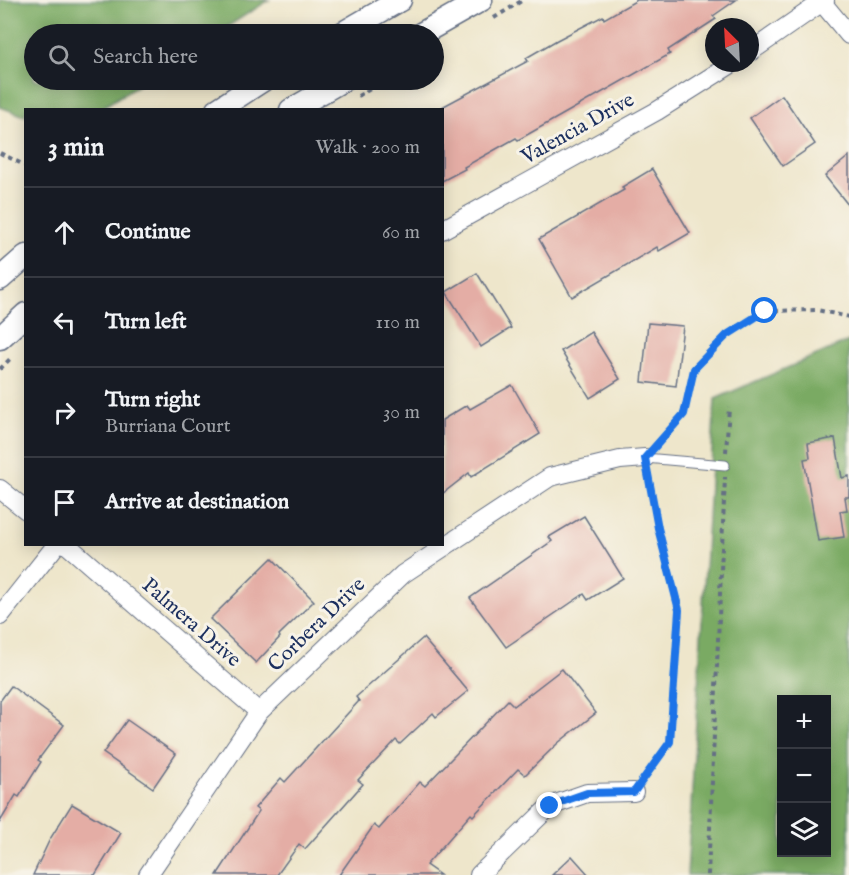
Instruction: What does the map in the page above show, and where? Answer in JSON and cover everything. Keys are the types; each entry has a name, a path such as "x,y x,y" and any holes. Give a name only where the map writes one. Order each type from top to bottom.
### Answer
{"street":[{"path":"358,24 400,0"},
{"path":"439,24 481,0"},
{"path":"759,46 822,1 849,35"},
{"name":"Valencia Drive","path":"444,229 657,111 719,72"},
{"path":"220,108 248,90"},
{"path":"294,108 326,90"},
{"path":"0,279 24,258"},
{"path":"0,338 24,316"},
{"name":"Corbera Drive","path":"148,875 259,712 403,574 550,477 620,460 645,458"},
{"path":"0,489 24,508"},
{"path":"0,616 55,546"},
{"name":"Palmera Drive","path":"68,546 259,712"},
{"path":"478,875 550,806 587,793 634,792"}],"lane":[{"path":"645,458 725,465"}],"path":[{"path":"0,153 24,165"},
{"path":"634,792 670,742 679,610 658,528 645,458 684,414 694,369 727,335 765,311 817,310 849,317"},
{"path":"708,875 729,406"}],"green space":[{"path":"0,0 269,0 232,24 24,24 24,90 130,90 102,108 24,108 24,116 0,107"},
{"path":"849,341 849,875 687,875 715,399"}],"building":[{"path":"637,0 736,0 713,16 715,18 705,18 705,26 668,50 670,54 444,180 444,108 442,107 528,61 526,58 603,16 604,19"},
{"path":"782,95 815,144 783,166 750,118"},
{"path":"849,156 849,206 825,176"},
{"path":"652,169 690,233 659,251 657,247 572,297 539,239 624,190 622,187"},
{"path":"477,273 511,328 481,347 446,292"},
{"path":"648,323 683,326 676,386 642,382"},
{"path":"591,332 620,379 590,398 561,351"},
{"path":"512,385 540,434 471,477 469,473 444,492 444,419 467,405 470,409"},
{"path":"835,438 842,478 849,476 849,497 845,497 847,510 840,511 844,537 818,541 804,459 810,458 808,443"},
{"path":"584,516 623,578 588,600 584,594 506,647 470,598 552,541 549,537"},
{"path":"272,558 314,601 279,635 280,637 256,663 210,619"},
{"path":"423,638 468,691 436,717 433,713 400,744 396,740 358,780 363,784 305,849 299,844 277,875 217,875 259,811 255,808 281,778 285,782 359,701 356,697"},
{"path":"562,669 596,713 558,743 525,775 518,769 473,816 471,814 426,865 440,875 339,875 374,825 379,829 420,782 425,786 508,700 514,706"},
{"path":"11,686 64,725 38,760 41,762 19,797 16,795 0,822 0,701"},
{"path":"127,720 176,754 153,788 103,753"},
{"path":"72,804 121,833 95,875 33,875 50,839"},
{"path":"572,856 589,875 552,875"}],"route":[{"path":"550,806 587,793 634,792 670,742 679,610 658,528 645,458 684,414 694,369 727,335 765,311"}]}
